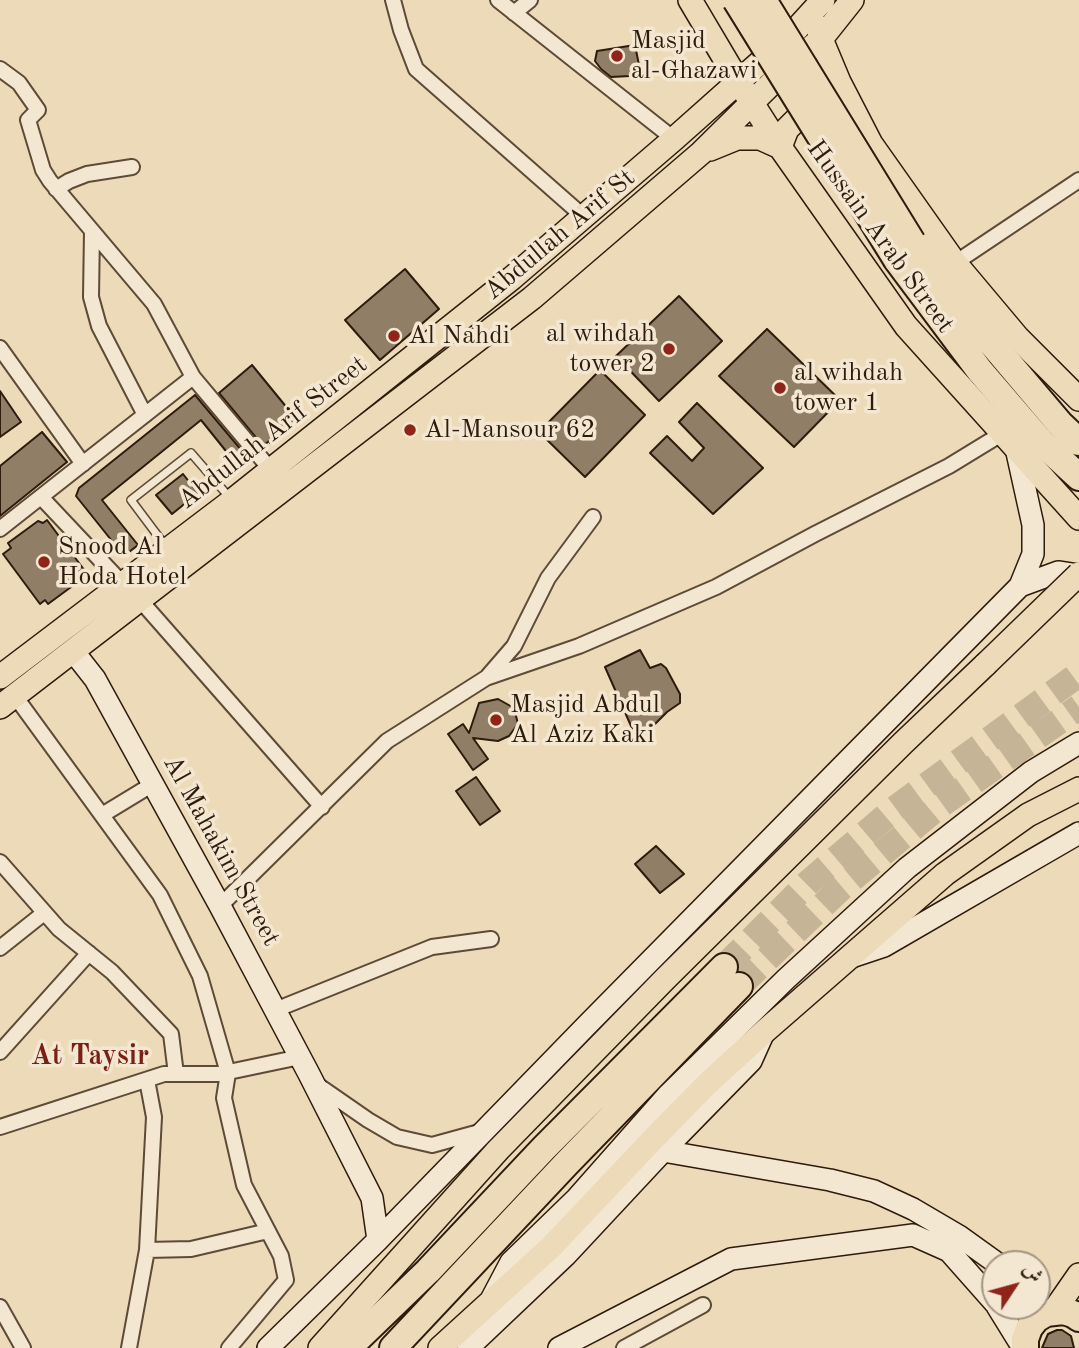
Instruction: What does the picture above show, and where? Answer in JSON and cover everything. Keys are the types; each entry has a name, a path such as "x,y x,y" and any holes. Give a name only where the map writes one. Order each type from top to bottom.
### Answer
{"highway":[{"path":"736,0 904,251 980,371 1041,442 1079,477"},
{"path":"763,0 904,251 940,282 1060,424 1079,442"},
{"path":"348,1348 428,1271 544,1148 732,976 558,1173 393,1348"},
{"path":"1051,1310 1073,1314 1079,1318"},
{"path":"1024,1348 1028,1328 1035,1320"}],"main road":[{"name":"Hussain Arab Street","path":"690,0 780,147 905,326 1079,518"},
{"path":"821,39 854,0"},
{"path":"839,82 836,54 841,32 854,0"},
{"name":"Abdullah Arif Street","path":"3,668 169,550 512,278 792,34 817,3"},
{"name":"Hussain Arab Street","path":"817,3 821,39 839,82 871,144 955,263 1018,338 1079,399"},
{"name":"Abdullah Arif St","path":"13,697 532,298 701,153 780,75 821,39"},
{"path":"701,153 737,138 760,138 780,147 788,129 802,114 822,106 834,109 852,122 871,144"},
{"path":"1041,361 1079,382"},
{"path":"320,1348 498,1150 675,969 1079,575"},
{"path":"3,668 13,697"},
{"path":"440,1348 551,1247 707,1084 765,1031 945,874 1028,815 1079,789"},
{"path":"1051,1304 1079,1275"}],"street":[{"path":"393,0 416,69 584,218"},
{"path":"498,0 674,139"},
{"path":"514,13 530,0"},
{"path":"0,69 19,83 38,110 28,120 43,170 56,189 154,304 193,377 271,470"},
{"path":"56,189 87,174 132,167"},
{"path":"955,263 1079,180"},
{"path":"92,232 91,298 99,326 145,415"},
{"path":"0,348 83,464"},
{"path":"0,529 193,377"},
{"path":"220,906 387,741 486,678 579,646 716,587 949,466 1010,441 1029,500 1033,525 1033,554 1020,586 378,1240 268,1348"},
{"path":"41,497 123,584"},
{"path":"486,678 514,646 548,578 593,517"},
{"path":"1020,586 1058,572 1079,575"},
{"path":"140,600 322,807"},
{"name":"Al Mahakim Street","path":"74,651 95,679 313,1082 372,1198 378,1240"},
{"path":"13,697 160,895 200,976 228,1073 224,1098 244,1185 281,1256 286,1280 229,1348"},
{"path":"488,1306 511,1262 577,1198 668,1095 786,979 907,868 1031,772 1079,743"},
{"path":"102,815 153,785"},
{"path":"849,958 884,946 1079,833"},
{"path":"0,862 59,929 112,972 171,1034 176,1074"},
{"path":"0,948 44,913"},
{"path":"275,1010 432,947 491,939"},
{"path":"0,1052 89,953"},
{"path":"468,1348 565,1255 751,1061 765,1031"},
{"path":"0,1127 164,1074 228,1073 300,1057"},
{"path":"129,1348 147,1250 154,1117 147,1080"},
{"path":"313,1082 397,1137 432,1145 484,1130"},
{"path":"663,1151 830,1180 874,1191 913,1209 954,1243 981,1256"},
{"path":"147,1250 191,1249 268,1231"},
{"path":"559,1348 731,1259 913,1235 954,1243 981,1283"},
{"path":"624,1348 703,1305"},
{"path":"0,1307 23,1348"},
{"path":"1006,1320 1024,1348"}],"lane":[{"path":"169,550 131,500 191,453 232,501"}],"building":[{"name":"Masjid al-Ghazawi","path":"635,45 639,65 630,76 611,77 595,61 597,51"},
{"path":"405,269 439,309 380,360 345,320"},
{"name":"al wihdah tower 2","path":"679,296 722,341 659,401 616,356"},
{"name":"al wihdah tower 1","path":"767,329 840,400 794,447 719,376"},
{"path":"252,365 297,420 263,446 219,393"},
{"path":"600,370 645,415 585,477 539,432"},
{"path":"0,391 21,422 0,437"},
{"path":"195,395 248,458 238,466 201,420 102,500 138,545 124,556 76,496 79,488"},
{"path":"697,403 763,468 713,514 650,453 667,436 692,461 704,448 679,422"},
{"path":"42,432 67,462 0,516 0,466"},
{"path":"183,474 198,493 172,514 156,495"},
{"name":"Snood Al Hoda Hotel","path":"47,520 85,571 79,576 82,579 48,604 45,600 40,604 3,554 11,548 8,543 38,521 43,523"},
{"path":"640,650 650,668 661,664 666,668 680,694 680,703 654,725 635,735 605,667"},
{"path":"498,699 514,708 518,724 509,736 498,741 473,738 488,759 473,770 448,734 463,724 469,733 479,703"},
{"path":"476,777 500,811 480,825 456,791"},
{"path":"656,846 684,874 660,893 635,864"},
{"path":"1057,1330 1071,1336 1074,1348 1042,1348 1048,1334"}],"tunnel":[{"path":"724,967 809,882 893,810 1079,674"},
{"path":"739,986 840,889 938,807 1079,707"}],"place":[{"name":"Masjid al-Ghazawi","path":"617,56"},
{"name":"Al Nahdi","path":"394,336"},
{"name":"al wihdah tower 2","path":"669,349"},
{"name":"al wihdah tower 1","path":"780,388"},
{"name":"Al-Mansour 62","path":"410,430"},
{"name":"Snood Al Hoda Hotel","path":"44,562"},
{"name":"Masjid Abdul Al Aziz Kaki","path":"496,720"}],"district":[{"name":"At Taysir","path":"90,1057"}]}
